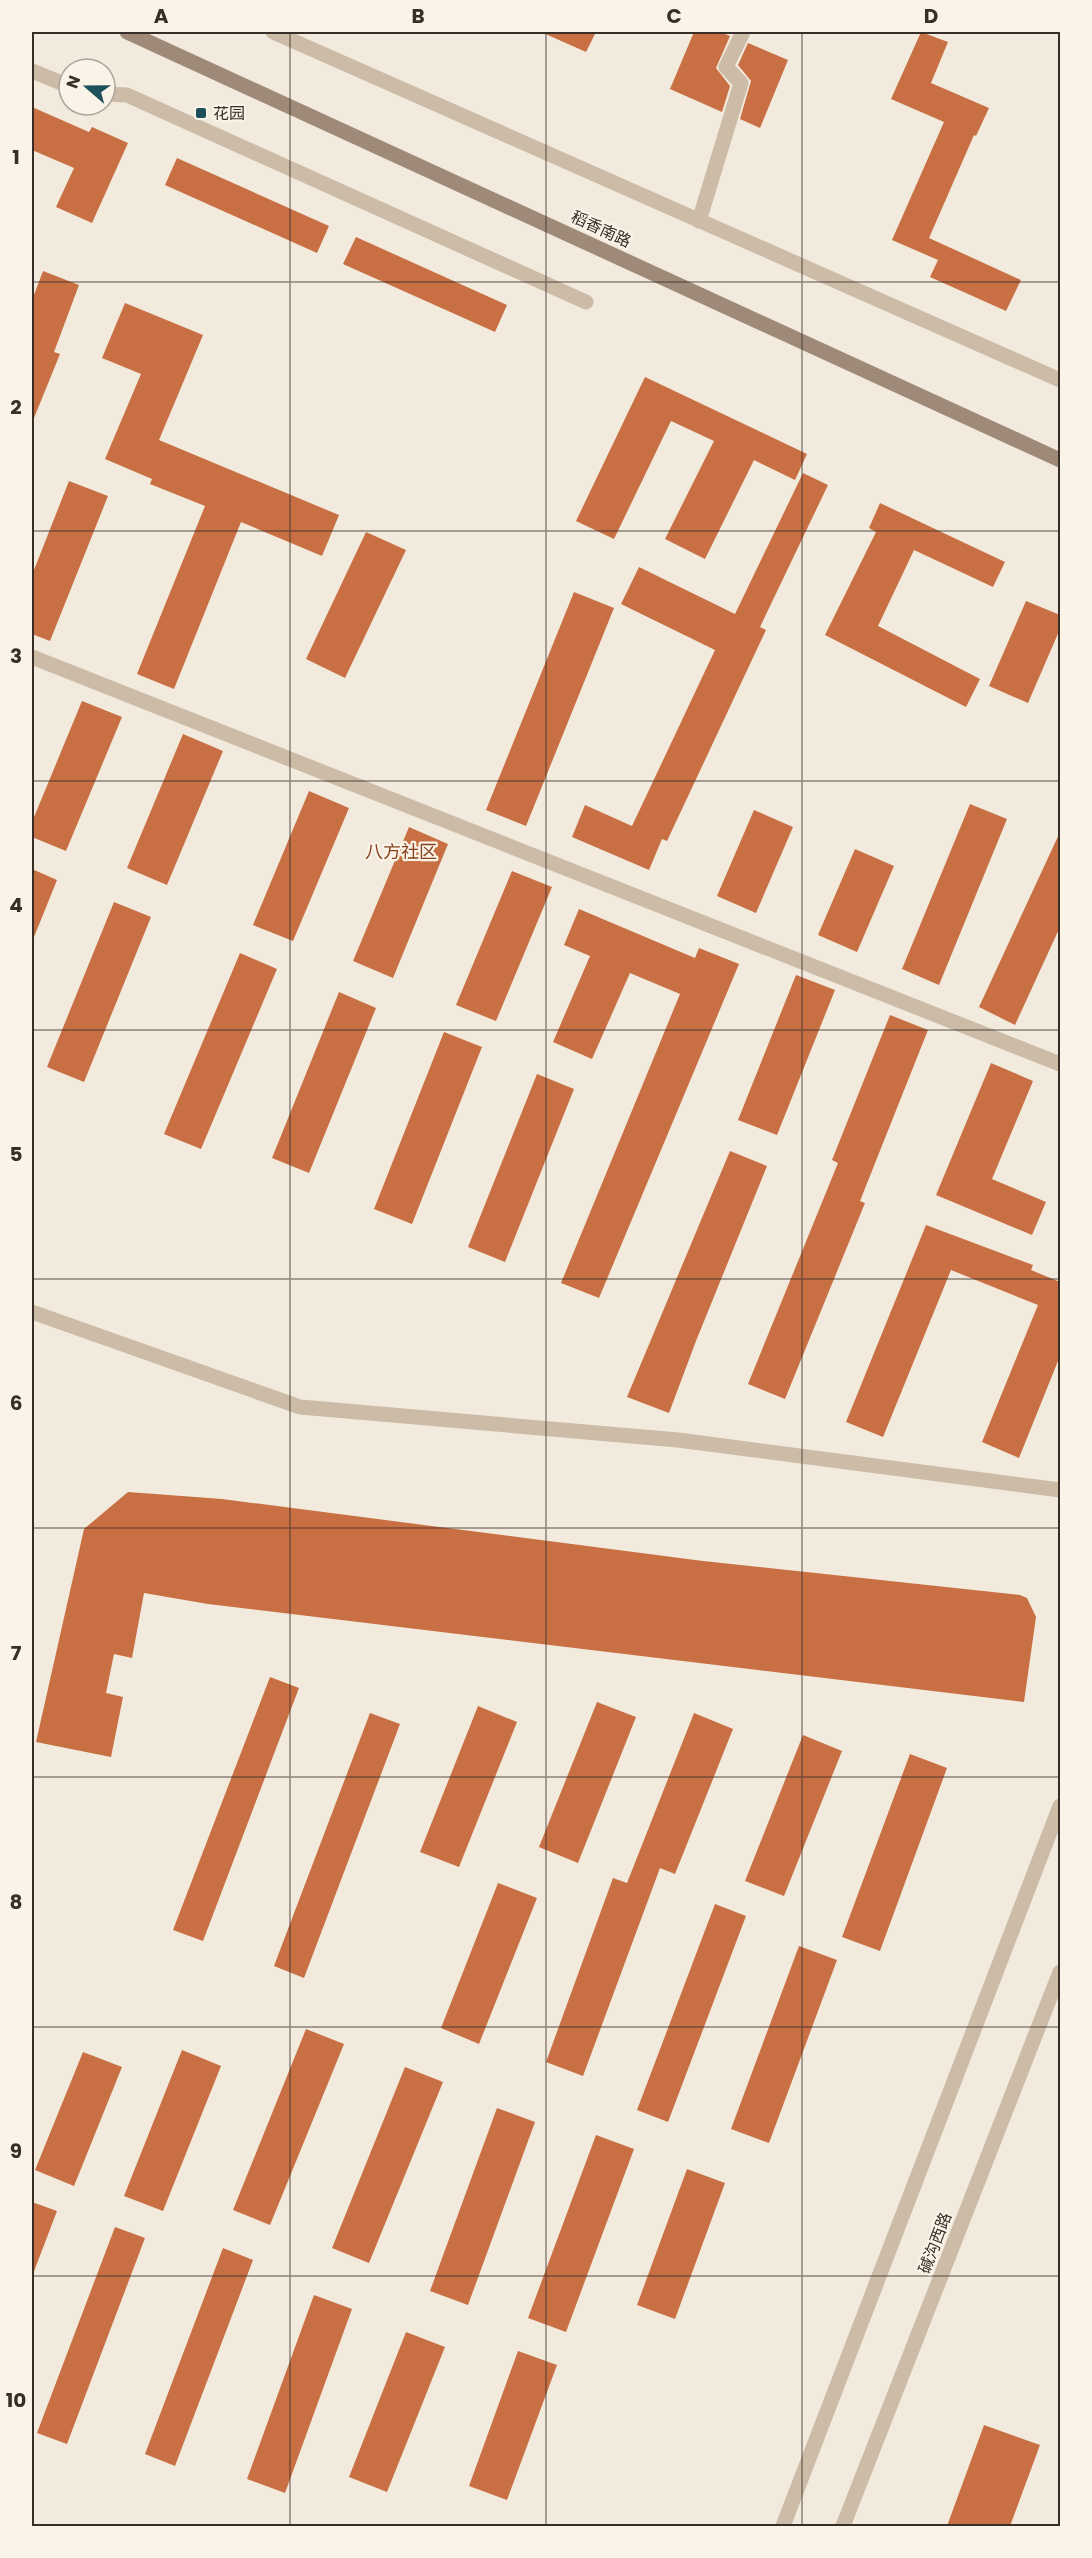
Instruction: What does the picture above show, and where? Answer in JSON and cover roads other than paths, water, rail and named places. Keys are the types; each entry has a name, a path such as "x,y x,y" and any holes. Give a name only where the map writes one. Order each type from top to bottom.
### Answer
{"main road":[{"name":"稻香南路","path":"127,32 1060,460"}],"street":[{"path":"273,32 1060,380"},
{"path":"699,221 741,83 726,67 743,32"},
{"path":"32,71 57,81"},
{"path":"117,95 127,95 586,302"},
{"path":"32,657 1060,1064"},
{"path":"32,1312 300,1407 678,1440 1060,1490"},
{"path":"783,2526 1060,1806"},
{"name":"碱沟西路","path":"843,2526 1060,1972"}],"place":[{"name":"花园","path":"201,113"}],"district":[{"name":"八方社区","path":"401,851"}]}
